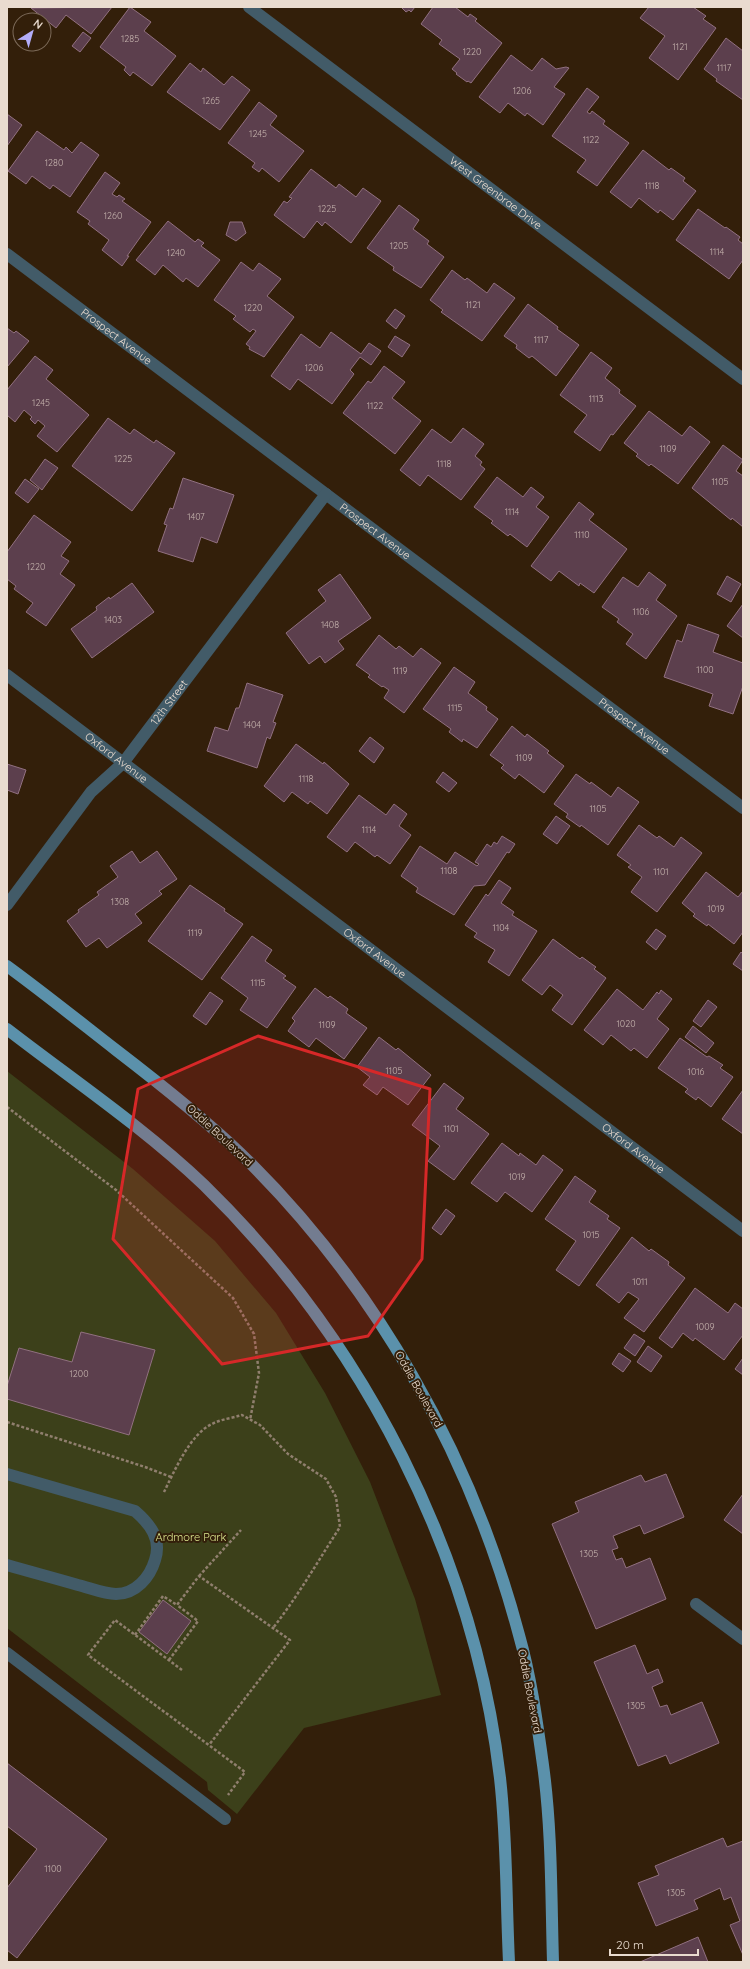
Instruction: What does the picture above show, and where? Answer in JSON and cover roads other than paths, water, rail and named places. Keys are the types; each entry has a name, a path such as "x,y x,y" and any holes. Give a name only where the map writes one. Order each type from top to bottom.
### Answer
{"main road":[{"name":"Oddie Boulevard","path":"7,966 178,1096 241,1154 292,1207 343,1271 394,1344 430,1407 461,1469 476,1506 493,1550 520,1636 534,1705 547,1798 550,1829 553,1962"},
{"path":"7,1029 151,1139 203,1185 257,1240 305,1299 350,1364 387,1427 418,1488 445,1552 469,1624 485,1692 501,1784 509,1962"}],"street":[{"name":"West Greenbrae Drive","path":"249,7 743,380"},
{"name":"Prospect Avenue","path":"7,254 743,808"},
{"name":"12th Street","path":"7,905 92,792 123,763 326,494"},
{"name":"Oxford Avenue","path":"7,675 743,1230"},
{"path":"7,1474 135,1510 147,1522 156,1536 158,1553 145,1581 132,1590 117,1594 98,1591 7,1565"},
{"path":"696,1604 743,1639"},
{"path":"7,1653 221,1815"}],"park label":[{"name":"Ardmore Park","path":"191,1537"}]}
